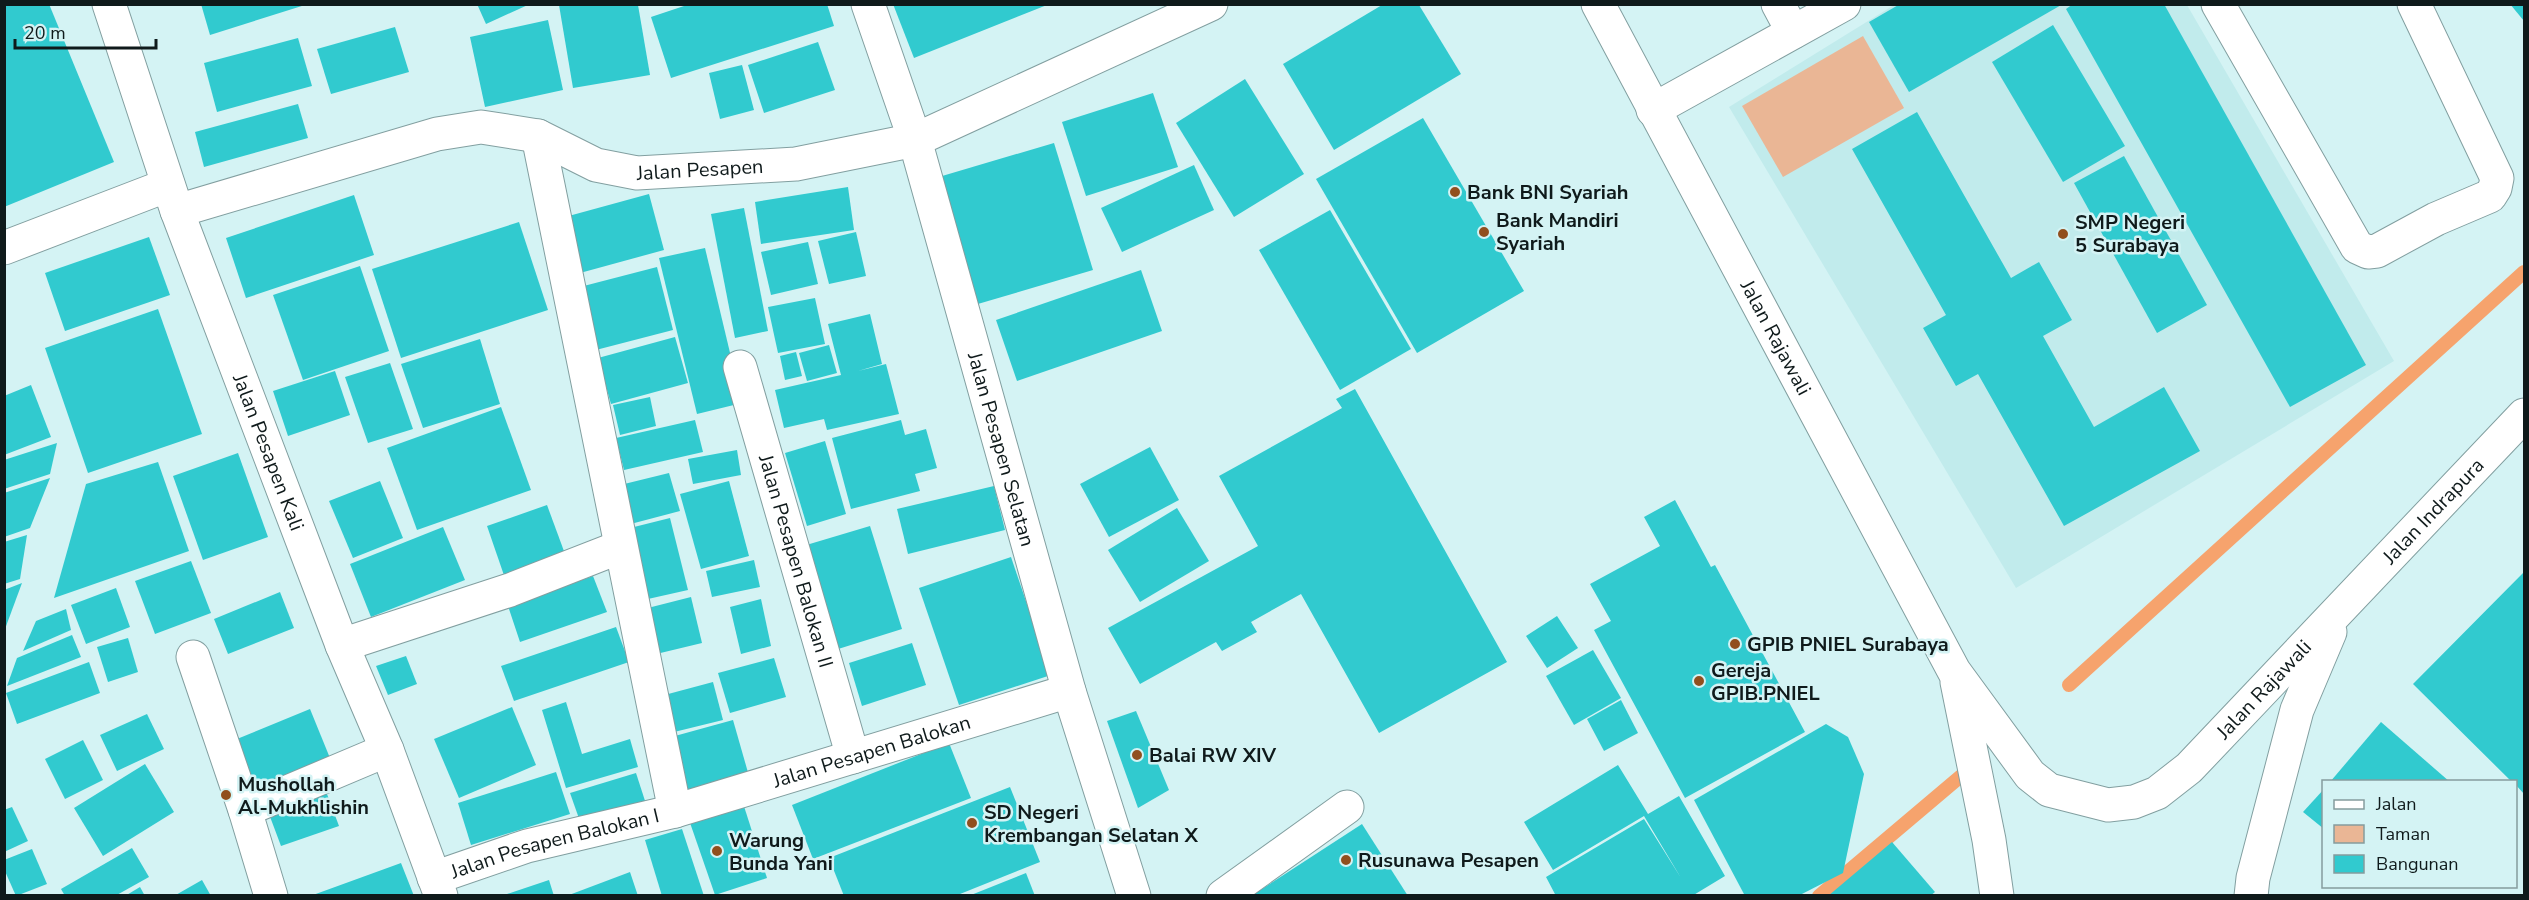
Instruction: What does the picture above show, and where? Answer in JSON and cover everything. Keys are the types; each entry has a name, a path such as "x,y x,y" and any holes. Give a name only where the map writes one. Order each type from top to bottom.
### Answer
{"street":[{"name":"Jalan Pesapen Kali","path":"109,4 172,198 342,645 387,750 438,887"},
{"name":"Jalan Pesapen Selatan","path":"868,4 915,141 1069,691 1134,896"},
{"name":"Jalan Pesapen","path":"4,248 172,198 437,134 481,127 538,136 596,165 638,173 796,164 915,141 1211,4"},
{"name":"Jalan Rajawali","path":"1598,4 1954,670 2030,775 2049,790 2108,805 2134,802 2157,793 2188,768 2341,608"},
{"path":"1653,110 1785,18 1844,4"},
{"path":"2218,4 2357,247 2368,252 2377,251 2436,219 2490,196 2497,178 2414,4"},
{"path":"538,136 675,810"},
{"name":"Jalan Pesapen Balokan II","path":"740,367 853,757"},
{"name":"Jalan Indrapura","path":"2341,608 2524,415"},
{"path":"342,645 510,590 620,547"},
{"name":"Jalan Rajawali","path":"2251,896 2253,878 2297,710 2341,608"},
{"path":"193,657 245,810 271,896"},
{"name":"Jalan Rajawali","path":"1954,670 1989,840 1997,896"},
{"name":"Jalan Pesapen Balokan","path":"675,810 1069,691"},
{"path":"245,810 387,750"},
{"path":"1223,896 1347,807"},
{"name":"Jalan Pesapen Balokan I","path":"438,887 527,846 675,810"}],"shaded area":[{"name":"SMP Negeri 5 Surabaya","path":"1894,5 2187,5 2394,361 2016,588 1729,107"}],"green space":[{"path":"1863,36 1904,108 1783,177 1742,106"}],"building":[{"path":"4,4 49,4 114,162 4,207"},
{"path":"201,4 304,4 305,5 210,35"},
{"path":"477,4 530,4 486,24"},
{"path":"690,4 827,4 834,26 671,78 651,17"},
{"path":"893,4 1047,4 1047,5 914,58"},
{"path":"1900,4 2063,4 1909,92 1869,22"},
{"path":"2073,4 2164,4 2366,365 2290,407 2066,9"},
{"path":"2510,4 2524,4 2524,21"},
{"path":"559,5 638,5 650,75 573,88"},
{"path":"1382,5 1419,5 1461,74 1334,150 1283,64"},
{"path":"548,20 563,90 485,107 470,37"},
{"path":"2053,25 2125,146 2063,182 1992,62"},
{"path":"395,27 409,72 331,94 317,49"},
{"path":"298,38 312,86 217,112 204,63"},
{"path":"818,42 835,90 764,113 748,65"},
{"path":"742,65 754,110 720,119 709,73"},
{"path":"1245,79 1304,174 1234,217 1176,123"},
{"path":"1153,93 1178,167 1086,196 1062,122"},
{"path":"298,104 308,138 204,167 195,132"},
{"path":"1917,112 2011,278 2039,262 2072,320 2043,336 2094,427 2164,387 2200,451 2064,526 1978,374 1956,386 1923,328 1946,315 1852,149"},
{"path":"1423,118 1524,291 1417,353 1316,179"},
{"path":"1054,143 1093,270 971,306 932,179"},
{"path":"2124,156 2207,305 2157,333 2074,183"},
{"path":"1194,165 1214,210 1122,252 1101,208"},
{"path":"848,187 854,230 761,244 755,202"},
{"path":"649,194 664,250 580,273 565,217"},
{"path":"354,195 374,255 246,298 226,238"},
{"path":"744,208 768,331 735,338 711,214"},
{"path":"1330,210 1411,349 1340,390 1259,250"},
{"path":"519,222 548,310 401,358 372,269"},
{"path":"856,232 866,276 829,284 818,241"},
{"path":"149,237 170,295 65,331 45,273"},
{"path":"808,242 818,284 771,295 761,252"},
{"path":"705,248 742,403 697,414 659,258"},
{"path":"360,266 389,351 303,380 273,295"},
{"path":"657,267 673,330 592,351 576,288"},
{"path":"1141,270 1162,331 1017,381 996,320"},
{"path":"815,298 825,344 778,353 768,307"},
{"path":"158,309 202,434 88,473 45,348"},
{"path":"870,314 882,364 858,371 886,364 899,414 827,430 824,419 784,428 775,390 841,375 828,324"},
{"path":"675,337 688,383 611,404 598,358"},
{"path":"480,339 500,404 423,428 401,364"},
{"path":"829,345 837,373 807,381 799,353"},
{"path":"796,352 802,376 785,380 780,356"},
{"path":"390,363 413,429 368,443 345,377"},
{"path":"335,371 350,415 288,436 273,391"},
{"path":"31,385 51,437 4,455 4,396"},
{"path":"1355,389 1507,662 1379,733 1301,594 1251,622 1257,632 1222,651 1216,642 1140,684 1108,628 1258,546 1219,476 1342,408 1336,399"},
{"path":"650,397 656,426 620,435 613,405"},
{"path":"501,407 531,490 417,530 387,448"},
{"path":"695,420 703,452 624,470 616,438"},
{"path":"901,420 905,435 926,429 937,468 915,474 920,491 851,509 832,438"},
{"path":"825,441 846,514 807,526 785,453"},
{"path":"57,443 50,474 4,489 4,460"},
{"path":"1150,447 1179,500 1109,537 1080,484"},
{"path":"737,450 741,475 693,484 688,459"},
{"path":"238,453 268,537 203,560 173,476"},
{"path":"158,462 189,551 54,598 86,484"},
{"path":"669,473 680,511 623,526 612,487"},
{"path":"50,478 30,528 4,537 4,493"},
{"path":"380,481 403,538 353,558 329,501"},
{"path":"729,481 749,556 701,569 680,494"},
{"path":"994,486 1005,530 908,554 897,509"},
{"name":"Gereja GPIB.PNIEL","path":"1675,500 1711,567 1715,565 1805,732 1685,798 1594,630 1611,621 1590,584 1660,546 1644,517"},
{"path":"547,505 568,562 507,584 487,526"},
{"path":"1177,508 1209,561 1140,602 1108,550"},
{"path":"670,518 688,590 639,601 622,530"},
{"path":"870,526 902,629 835,650 803,546"},
{"path":"443,527 465,580 371,617 350,564"},
{"path":"27,535 20,579 4,584 4,542"},
{"path":"1011,557 1051,675 959,705 919,588"},
{"path":"754,560 760,587 712,597 706,571"},
{"path":"191,561 211,613 155,634 135,581"},
{"path":"2524,572 2524,794 2517,786 2517,780 2510,780 2413,684"},
{"path":"593,576 607,612 520,642 508,606"},
{"path":"22,583 5,629 4,629 4,590"},
{"path":"116,588 130,627 86,644 71,605"},
{"path":"280,592 294,628 228,654 214,619"},
{"path":"691,597 702,643 648,656 636,611"},
{"path":"761,599 771,646 741,654 730,607"},
{"path":"66,609 71,630 23,651 36,621"},
{"path":"1557,616 1578,648 1547,668 1526,636"},
{"path":"616,627 629,662 514,701 501,666"},
{"path":"72,635 81,657 7,686 17,658"},
{"path":"128,638 138,672 108,682 97,647"},
{"path":"912,643 926,685 862,706 849,663"},
{"path":"1593,650 1621,698 1574,725 1546,676"},
{"path":"406,656 417,684 388,695 376,666"},
{"path":"774,658 786,697 730,713 718,673"},
{"path":"89,662 100,693 17,724 6,693"},
{"path":"713,682 723,720 666,734 657,697"},
{"path":"1621,700 1638,733 1604,751 1587,719"},
{"path":"566,702 582,754 630,739 638,767 566,788 542,710"},
{"path":"512,707 536,765 459,798 434,739"},
{"path":"310,709 332,763 258,793 237,739"},
{"name":"Balai RW XIV","path":"1136,711 1169,790 1138,808 1107,721"},
{"path":"147,714 164,749 117,771 100,735"},
{"path":"733,720 749,776 681,795 664,739"},
{"path":"2381,722 2448,780 2332,780"},
{"path":"1826,724 1848,737 1864,774 1843,873 1798,896 1745,896 1694,800"},
{"path":"83,740 103,780 65,799 45,759"},
{"path":"949,743 971,798 813,859 792,805"},
{"path":"145,764 174,812 103,856 74,808"},
{"path":"1618,765 1648,814 1679,796 1725,876 1692,896 1556,896 1546,877 1644,819 1681,878 1644,816 1553,870 1524,822"},
{"path":"556,772 570,814 471,845 458,803"},
{"path":"636,773 647,807 582,827 570,793"},
{"path":"324,786 339,826 281,846 266,806"},
{"name":"SD Negeri Krembangan Selatan X","path":"1010,787 1040,862 955,896 844,896 829,858"},
{"path":"2322,791 2322,827 2303,812"},
{"path":"742,800 767,878 715,895 688,817"},
{"path":"12,807 28,841 4,852 4,810"},
{"name":"Rusunawa Pesapen","path":"1362,824 1408,896 1251,896"},
{"path":"682,829 704,896 662,896 645,840"},
{"path":"1892,842 1935,892 1930,896 1828,896"},
{"path":"132,848 149,877 115,896 65,896 61,889"},
{"path":"32,849 47,884 16,896 4,869 4,860"},
{"path":"401,863 414,896 313,896 313,895"},
{"path":"630,872 638,896 569,896 569,895"},
{"path":"1026,873 1035,896 971,896 971,895"},
{"path":"202,880 211,896 174,896"},
{"path":"549,880 554,896 504,896 504,895"},
{"path":"140,887 145,896 125,896"}],"waterway":[{"path":"2069,685 2524,272"},
{"path":"1819,896 1961,776"}],"place":[{"name":"Bank BNI Syariah","path":"1455,192"},
{"name":"Bank Mandiri Syariah","path":"1484,232"},
{"name":"SMP Negeri 5 Surabaya","path":"2063,234"},
{"name":"GPIB PNIEL Surabaya","path":"1735,644"},
{"name":"Gereja GPIB.PNIEL","path":"1699,681"},
{"name":"Balai RW XIV","path":"1137,755"},
{"name":"Mushollah Al-Mukhlishin","path":"226,795"},
{"name":"SD Negeri Krembangan Selatan X","path":"972,823"},
{"name":"Warung Bunda Yani","path":"717,851"},
{"name":"Rusunawa Pesapen","path":"1346,860"}]}
